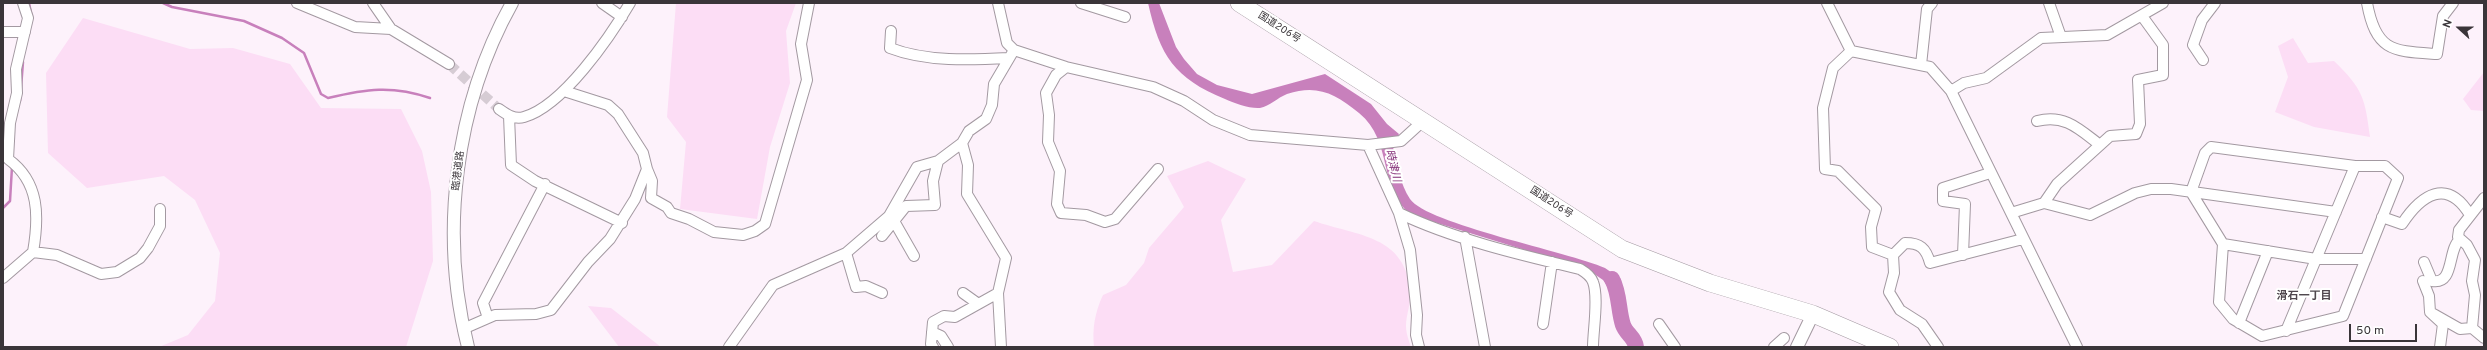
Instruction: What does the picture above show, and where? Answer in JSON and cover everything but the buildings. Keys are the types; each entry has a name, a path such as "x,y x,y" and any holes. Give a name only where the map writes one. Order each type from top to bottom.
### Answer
{"highway":[{"name":"国道206号","path":"1239,3 1622,249 1710,284 1813,314 1890,347"}],"street":[{"path":"3,278 34,252 38,220 32,191 18,167 8,159 10,123 17,93 16,69 28,18 23,3"},
{"path":"297,3 356,27 391,29"},
{"path":"373,3 391,29 449,64"},
{"name":"臨港道路","path":"468,347 463,329 454,267 455,201 460,157 465,126 479,78 512,3"},
{"path":"602,3 622,17"},
{"path":"499,108 510,116 522,118 537,111 564,91 589,63 622,17 630,3"},
{"path":"564,91 608,105 618,114 644,153 652,181 651,198 667,207 671,213 714,232 743,235 755,231 764,224 807,80 801,44 809,3"},
{"path":"998,3 1007,43 1012,54"},
{"path":"1081,3 1125,17"},
{"path":"1827,3 1851,52"},
{"path":"1921,65 1927,9 1932,3"},
{"path":"2049,3 2061,37"},
{"path":"1950,90 1964,83 1986,78 2041,38 2107,35 2162,3"},
{"path":"2203,60 2193,45 2202,20 2215,3"},
{"path":"2366,3 2370,21 2380,40 2398,52 2437,54 2443,16 2453,3"},
{"path":"2044,203 2057,184 2110,136 2136,134 2140,124 2138,80 2163,75 2163,45 2142,16"},
{"path":"3,31 25,32"},
{"path":"891,31 890,48 910,56 930,58 1012,54 1154,87 1184,101 1213,120 1250,134 1368,145 1401,141 1423,121"},
{"path":"1851,52 1930,67 1950,90 1966,117 1990,173 2077,347"},
{"path":"1851,52 1833,68 1823,108 1825,169 1838,172 1876,209 1870,227 1872,247 1893,255"},
{"path":"729,347 773,285 820,262 846,253 889,216 917,167 938,161 962,143 969,131 986,119 992,105 994,84 1012,54"},
{"path":"1066,67 1056,75 1046,93 1049,115 1048,142 1060,172 1057,204 1061,213 1086,215 1105,222 1115,219 1158,169"},
{"path":"510,116 510,165 535,181 545,184 622,223"},
{"path":"2037,121 2051,117 2062,120 2100,145"},
{"path":"962,143 968,164 967,194 1006,258 998,293 1001,347"},
{"path":"1368,145 1399,213 1410,250 1417,315 1416,335 1419,347"},
{"path":"2211,147 2355,166 2385,166 2398,178 2343,316 2262,336 2238,323 2219,302 2223,244 2191,192 2205,153 2211,147"},
{"path":"882,236 906,206 935,205 933,181 938,161"},
{"path":"2286,331 2355,166"},
{"path":"463,329 496,314 536,314 551,310 622,223 635,199 648,169"},
{"path":"1963,255 1965,204 1943,201 1942,188 1990,173"},
{"path":"488,318 483,303 545,184"},
{"path":"2010,213 2044,203 2090,215 2135,193 2151,189 2191,192 2336,212"},
{"path":"2382,218 2402,224 2409,213 2436,193 2448,193 2459,198 2470,215"},
{"path":"2472,328 2475,295 2472,281 2475,260 2467,245 2458,237 2459,230 2484,198"},
{"path":"34,252 57,255 101,274 116,272 140,258 148,248 160,226 160,209"},
{"path":"1399,213 1417,222 1465,237 1580,269 1593,281 1593,347"},
{"path":"894,221 914,256"},
{"path":"1465,237 1485,347"},
{"path":"1938,347 1922,324 1900,310 1889,292 1894,273 1893,255 1905,243 1917,243 1927,251 1930,263 2023,239"},
{"path":"2424,262 2432,281 2444,278 2450,270 2452,252 2455,244 2460,239"},
{"path":"2223,244 2316,259 2366,258"},
{"path":"2238,323 2268,251"},
{"path":"846,253 856,287 866,286 882,293"},
{"path":"1543,324 1552,262"},
{"path":"2423,281 2429,296 2430,312 2442,324 2440,347"},
{"path":"963,293 977,303"},
{"path":"933,347 931,344 934,322 944,316 955,317 977,303 998,293"},
{"path":"2430,312 2460,329 2472,328 2484,338"},
{"path":"1797,346 1813,314"},
{"path":"1659,324 1675,347"},
{"path":"932,332 941,336 948,347"},
{"path":"1774,347 1784,338"}],"shaded area":[{"path":"676,3 796,3 786,31 790,83 770,147 757,219 680,209 686,142 667,117"},
{"path":"83,18 190,49 233,48 290,64 321,108 401,109 422,151 431,192 433,261 406,347 159,347 188,335 215,301 220,253 195,200 164,176 87,188 48,153 46,73"},
{"path":"2293,38 2308,63 2334,61 2351,79 2357,87 2364,103 2370,137 2314,127 2275,112 2288,77 2278,46"},
{"path":"2484,72 2484,111 2471,110 2463,99"},
{"path":"1208,161 1246,179 1221,220 1233,272 1272,265 1314,221 1377,241 1390,249 1400,259 1407,274 1410,297 1406,329 1411,347 1094,347 1093,333 1095,320 1103,295 1126,285 1144,263 1149,248 1184,207 1167,176"},
{"path":"588,306 611,308 661,347 619,347"}],"water":[{"name":"時津川","path":"1148,3 1159,3 1176,47 1197,74 1217,85 1252,94 1325,74 1371,104 1387,124 1399,134 1393,147 1401,180 1410,199 1422,208 1470,228 1587,261 1605,268 1621,279 1622,299 1617,300 1603,280 1587,269 1411,215 1400,204 1393,191 1382,151 1377,137 1370,125 1359,113 1334,96 1317,91 1298,91 1287,94 1264,107 1252,108 1229,101 1193,83 1181,73 1164,51 1158,37"}],"waterway":[{"path":"29,3 32,18"},
{"path":"163,3 172,7 244,21 282,38 304,53 321,94 328,98 355,92 379,90 403,91 430,98"},
{"path":"20,101 23,62"},
{"path":"3,208 10,201 12,167"},
{"name":"時津川","path":"1612,279 1618,296 1623,325 1634,341 1636,347"}],"tunnel":[{"path":"449,64 499,109"}],"district":[{"name":"滑石一丁目","path":"2304,297"}]}
